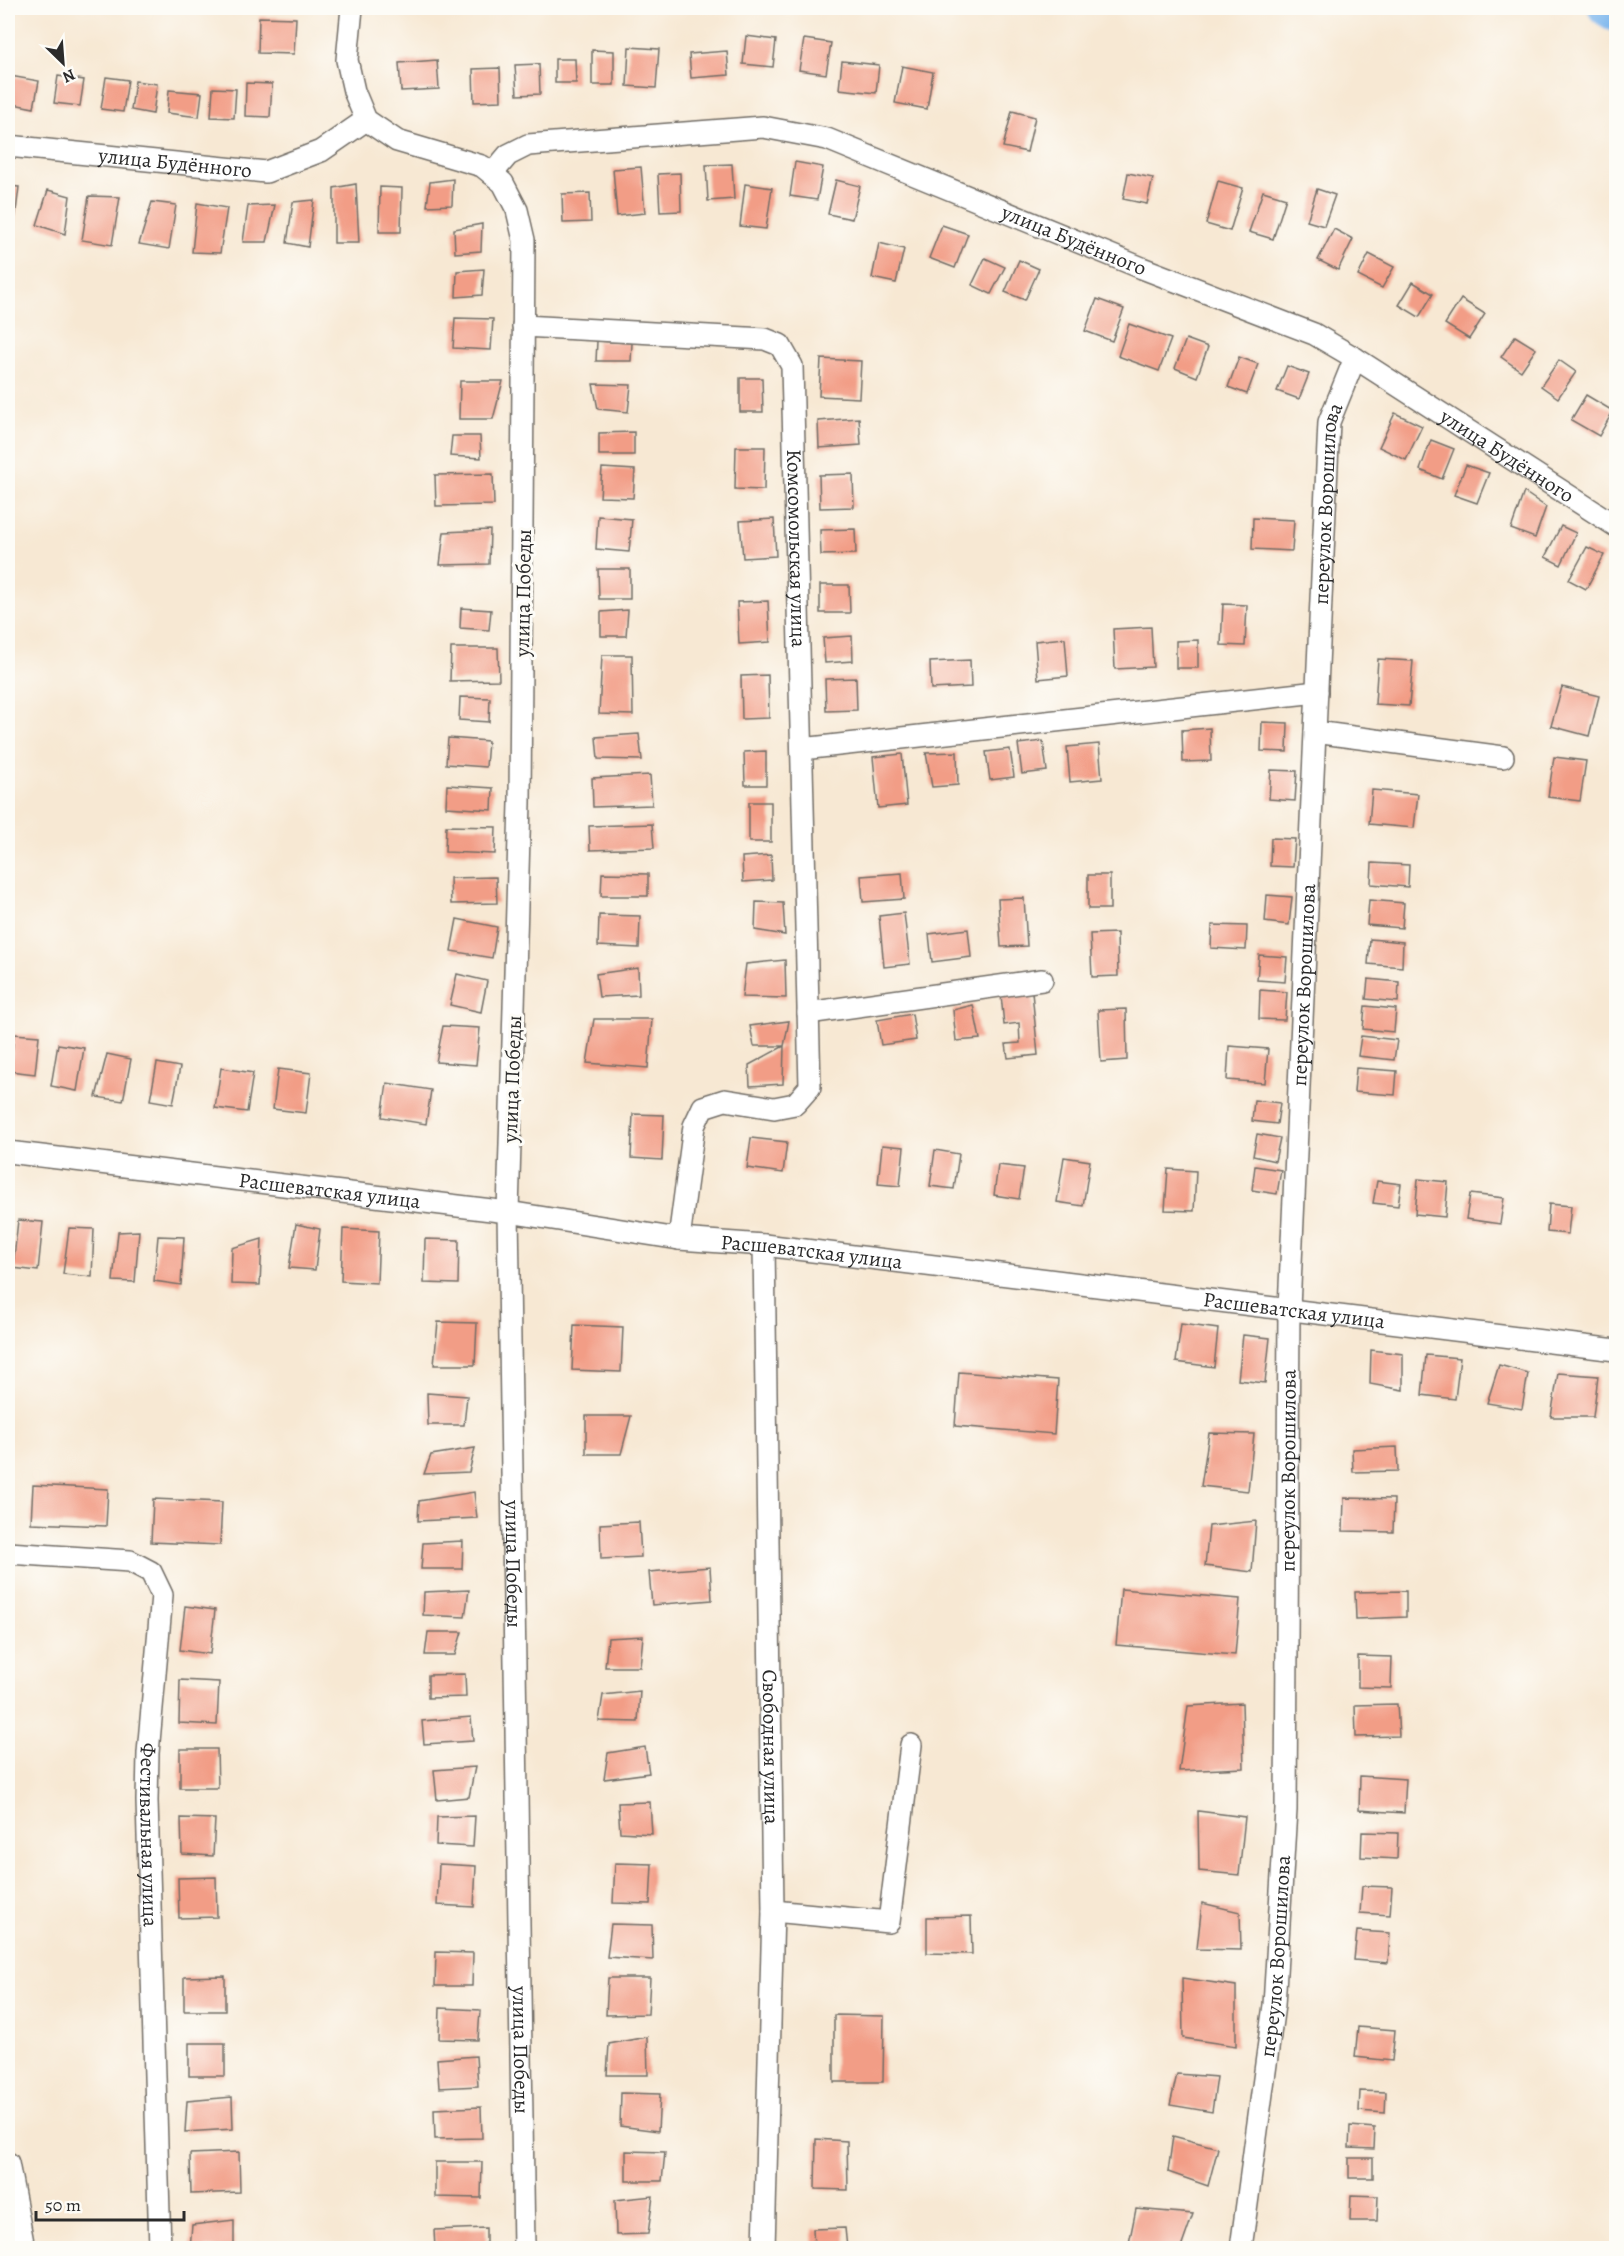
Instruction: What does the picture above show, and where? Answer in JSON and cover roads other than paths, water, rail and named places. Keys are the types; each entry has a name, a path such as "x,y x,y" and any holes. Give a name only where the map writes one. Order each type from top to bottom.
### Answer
{"street":[{"path":"352,8 347,60 354,91 366,120"},
{"name":"улица Будённого","path":"8,146 266,172 321,151 366,120"},
{"name":"улица Победы","path":"366,120 397,141 482,166 503,183 518,210 524,240 520,803 508,1212 524,2248"},
{"name":"улица Будённого","path":"492,174 508,155 528,145 763,127 827,139 1142,268 1314,334 1617,526"},
{"name":"Комсомольская улица","path":"523,326 765,339 780,345 792,366 810,1087 795,1104 774,1108 725,1100 703,1107 694,1126 679,1239"},
{"name":"переулок Ворошилова","path":"1241,2248 1274,2005 1286,1810 1289,1308 1329,423 1355,358"},
{"path":"802,749 1317,692"},
{"path":"1315,732 1503,757"},
{"path":"808,1013 1042,980"},
{"name":"Расшеватская улица","path":"8,1152 508,1212 679,1239 764,1245 1617,1350"},
{"name":"Свободная улица","path":"764,1245 772,1911 764,2248"},
{"name":"Фестивальная улица","path":"8,1553 130,1562 151,1572 162,1595 148,1753 147,1801 160,2248"},
{"path":"772,1911 889,1922 911,1744"},
{"path":"8,2163 24,2248"}],"waterway":[{"path":"1606,8 1616,14"}]}
